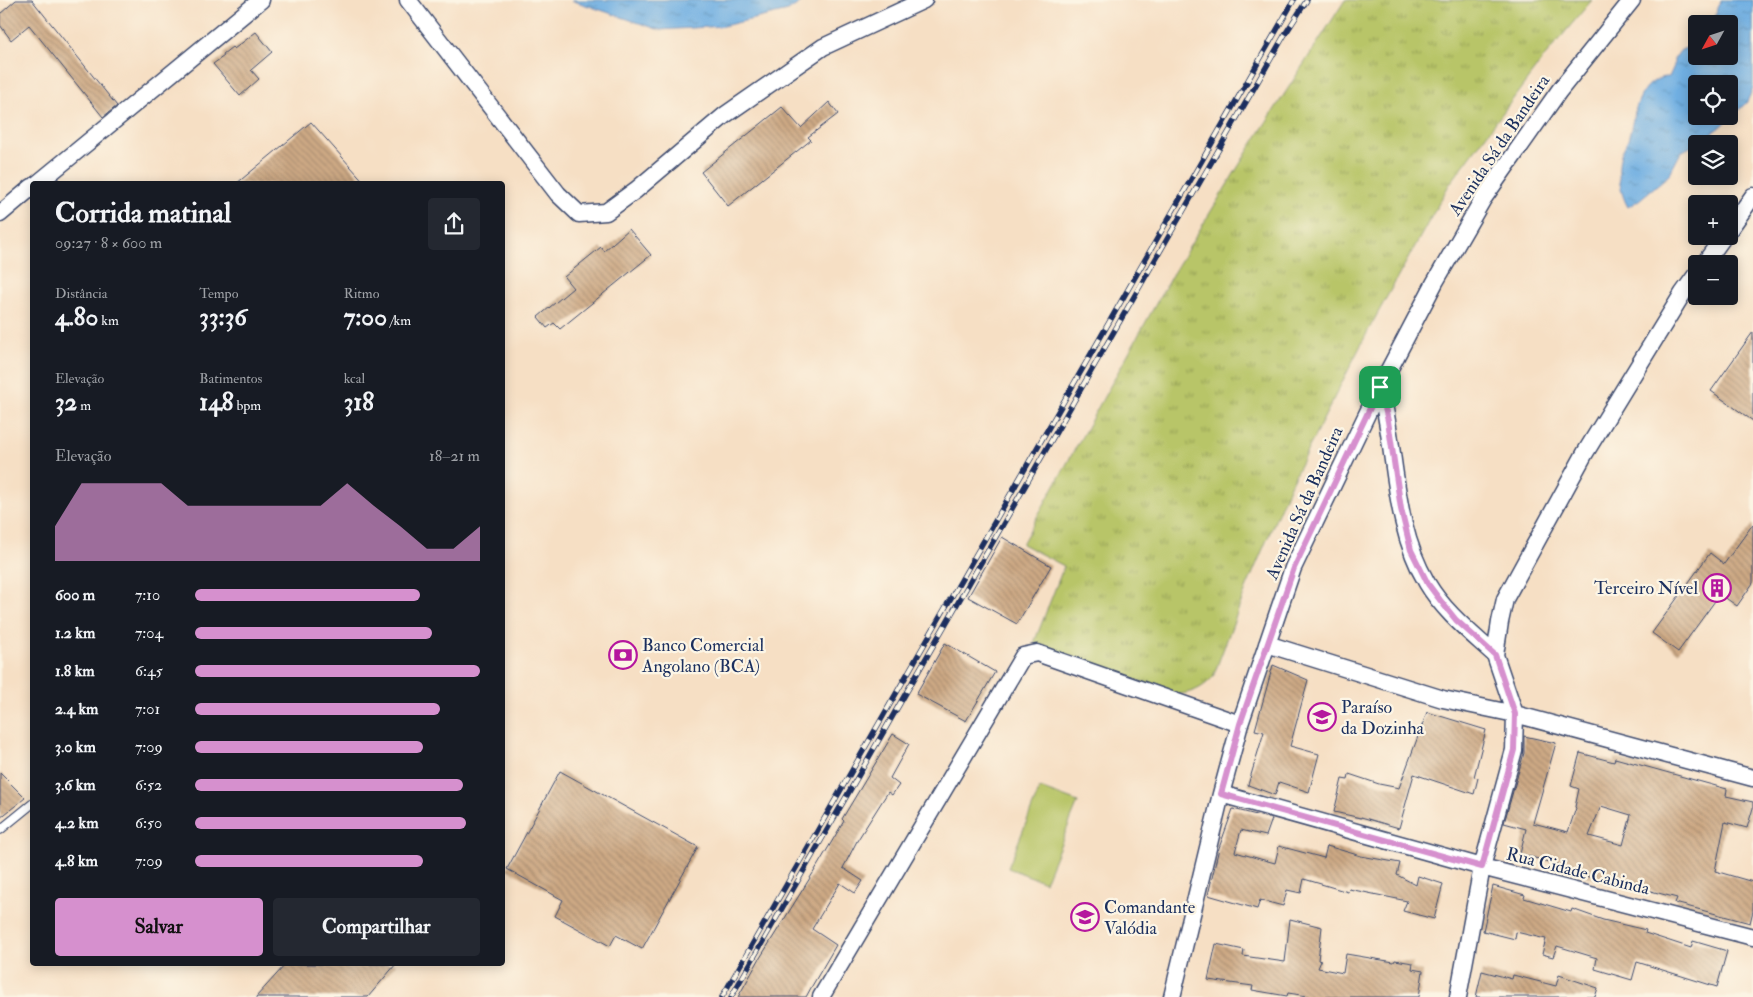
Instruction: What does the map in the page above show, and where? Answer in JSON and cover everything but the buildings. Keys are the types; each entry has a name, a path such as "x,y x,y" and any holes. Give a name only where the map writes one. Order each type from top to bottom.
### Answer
{"street":[{"path":"40,181 261,0"},
{"path":"408,0 558,194 579,214 606,212 636,190 725,116 823,47 924,0"},
{"name":"Avenida Sá da Bandeira","path":"1177,996 1221,794 1240,724 1294,568 1380,387 1435,282 1483,199 1559,91 1632,0"},
{"path":"0,214 30,189"},
{"path":"1738,217 1753,196"},
{"path":"1458,997 1482,867 1514,750 1515,714 1495,655 1505,599 1585,453 1688,286"},
{"path":"1380,387 1388,421 1401,509 1411,550 1428,584 1456,620 1495,655"},
{"path":"1267,644 1444,699 1515,714 1753,778"},
{"path":"821,997 1023,656 1037,653 1240,724"},
{"name":"Rua Cidade Cabinda","path":"1221,794 1482,867 1753,937"}],"lane":[{"path":"0,830 30,806"}],"green space":[{"path":"1345,0 1592,0 1545,56 1449,185 1369,329 1291,483 1246,589 1213,677 1195,690 1174,695 1034,643 1064,566 1022,544 1172,275 1249,149"},
{"path":"1040,788 1078,802 1045,882 1008,868"}],"water":[{"path":"571,0 804,0 788,11 723,26 660,30"},
{"path":"1721,0 1753,0 1753,88 1747,102 1738,111 1738,75 1688,75 1688,125 1723,125 1709,135 1688,135 1688,148 1681,152 1669,175 1628,207 1620,182 1619,167 1621,154 1628,140 1634,115 1644,90 1659,78 1669,77 1674,66 1674,59 1681,50 1688,47 1688,65 1738,65 1738,15 1716,15"}],"railway":[{"path":"722,997 1294,0"},
{"path":"731,997 1284,36 1307,0"}],"place":[{"name":"Terceiro Nível","path":"1717,588"},
{"name":"Banco Comercial Angolano (BCA)","path":"623,655"},
{"name":"Paraíso da Dozinha","path":"1322,717"},
{"name":"Comandante Valódia","path":"1085,917"}],"route":[{"path":"1380,387 1388,421 1401,509 1411,550 1428,584 1456,620 1495,655 1515,714 1514,750 1482,867 1221,794 1240,724 1294,568 1380,387"}]}
